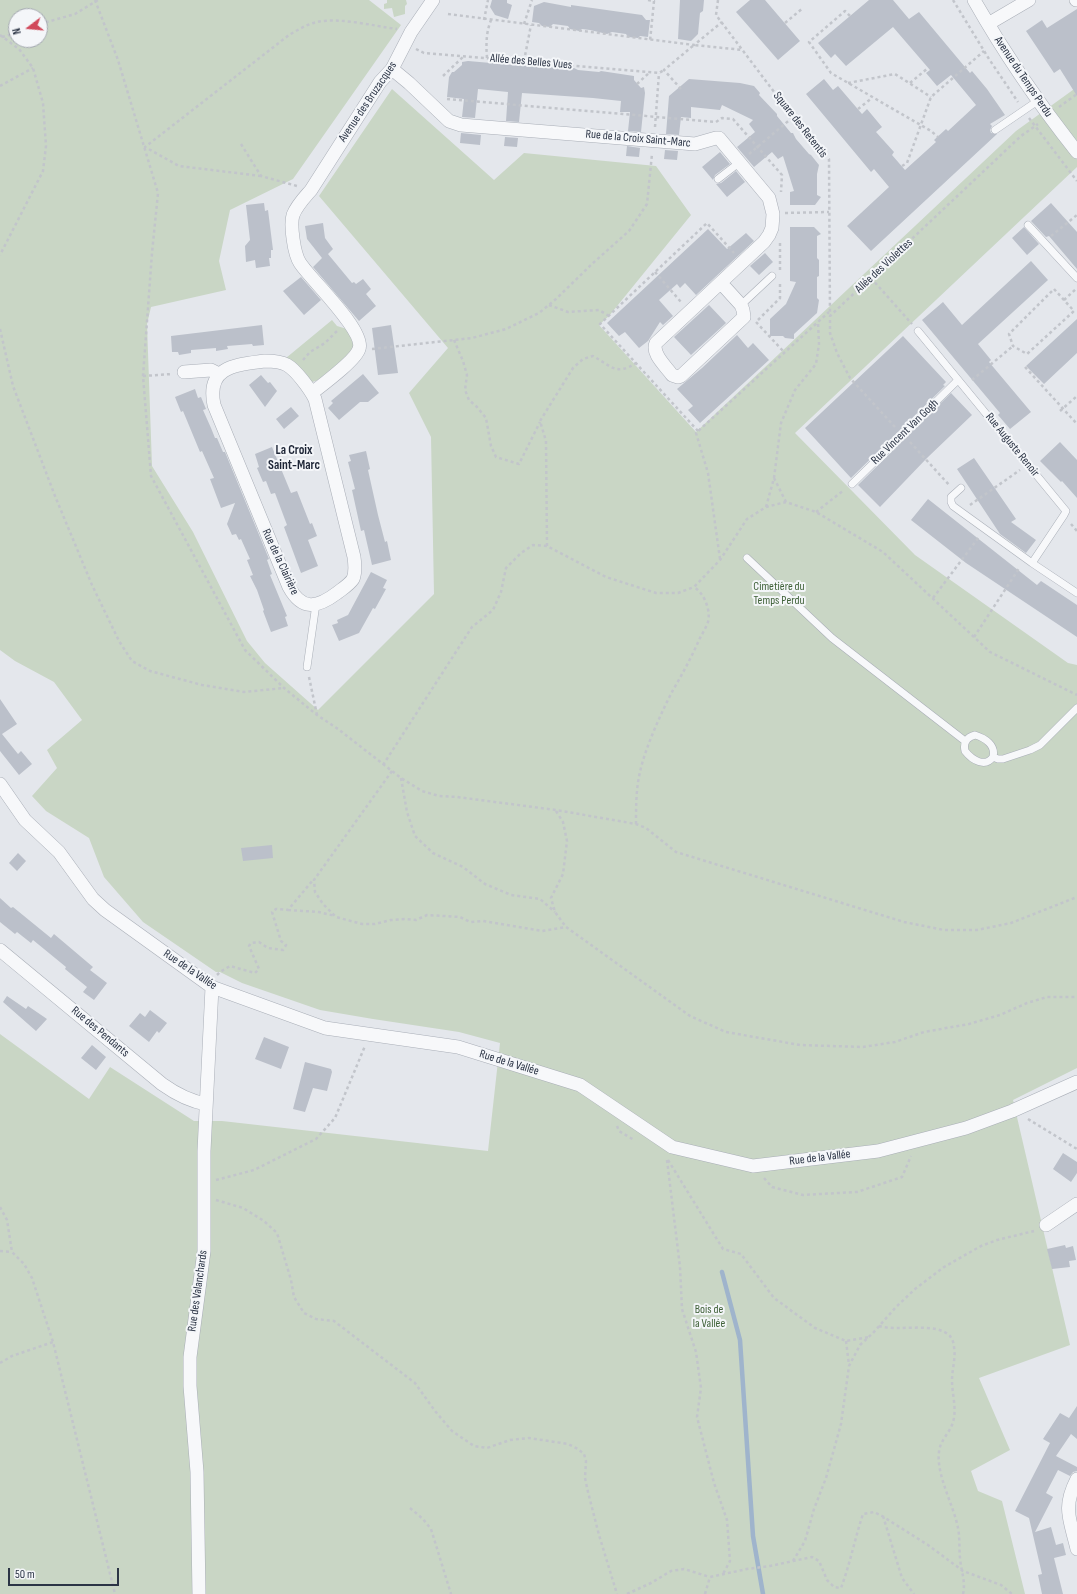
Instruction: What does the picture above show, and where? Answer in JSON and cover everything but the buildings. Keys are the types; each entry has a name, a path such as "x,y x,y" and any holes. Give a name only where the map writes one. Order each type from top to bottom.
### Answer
{"street":[{"name":"Avenue des Bruzacques","path":"348,320 299,262 296,253 292,222 300,203 311,190 380,82 392,69 411,32 433,0"},
{"name":"Avenue du Temps Perdu","path":"974,0 988,24 1039,100 1077,152"},
{"path":"988,24 1029,0"},
{"name":"Rue de la Croix Saint-Marc","path":"392,69 410,83 449,120 461,125 695,144 719,138 769,198 773,214 772,228 769,235 743,262 656,343 654,346 656,354 672,375 678,377 681,376 742,320 742,310"},
{"path":"721,283 742,310"},
{"path":"312,393 353,358 359,349 358,336 348,320"},
{"path":"180,373 211,370 219,374 231,367 265,361 282,363 291,369 312,393 320,413 355,566 353,579 344,588 323,603 316,604"},
{"name":"Rue de la Clairière","path":"219,374 212,389 214,405 286,580 292,593 299,601 311,605 316,604"},
{"name":"Rue de la Vallée","path":"0,784 25,820 60,852 93,899 105,910 213,983 325,1028 458,1047 580,1085 672,1147 753,1166 878,1151 966,1128 1012,1111 1077,1082"},
{"name":"Rue des Pendants","path":"0,950 162,1084 181,1096 192,1101 206,1104"},
{"name":"Rue des Valanchards","path":"199,1594 197,1472 190,1386 190,1357 204,1251 206,1104 213,983"},
{"path":"1046,1225 1077,1204"},
{"path":"1077,1479 1070,1492 1067,1508 1077,1548"}],"lane":[{"path":"995,130 1039,100"},
{"path":"718,179 740,162"},
{"path":"1028,225 1077,278"},
{"path":"742,310 772,276"},
{"name":"Rue Auguste Renoir","path":"918,331 1066,511 1032,563"},
{"name":"Rue Vincent Van Gogh","path":"852,484 958,380"},
{"path":"958,490 952,496 951,502 952,505 960,512 1025,559 1077,593"},
{"path":"747,558 832,638 965,742"},
{"path":"307,667 316,604"},
{"path":"993,757 1003,759 1040,745 1077,708"},
{"path":"970,736 978,736 992,745 994,750 993,757 986,763 978,762 965,751 965,742 970,736"}],"path":[{"path":"48,22 75,14 96,0 118,60 158,193 143,376 151,476 245,650 284,688 383,765 422,791 439,796 556,810 636,824 646,828 676,852 904,922 944,930 978,930 1011,923 1077,897"},
{"path":"484,20 488,0"},
{"path":"524,24 532,0"},
{"path":"648,0 654,1 650,41"},
{"name":"Square des Retentis","path":"718,0 716,15 793,117 828,159 830,316"},
{"path":"953,0 984,51 1024,110 1077,181"},
{"path":"785,23 803,8"},
{"path":"850,16 845,10 809,42 831,73 921,125 938,137"},
{"path":"448,14 650,41 743,50"},
{"path":"145,147 289,35 303,27 317,22 336,20 411,32"},
{"path":"487,58 486,38 491,20"},
{"path":"359,349 472,338 506,329 539,313 549,305 629,231 647,204 659,73 722,22"},
{"path":"524,61 531,25"},
{"path":"0,255 44,171 46,146 43,103 33,68 19,49 1,36"},
{"name":"Allée des Belles Vues","path":"405,43 424,53 659,73"},
{"path":"902,166 907,163 931,97 984,51"},
{"path":"443,76 464,56"},
{"path":"0,86 33,68"},
{"path":"910,83 928,68"},
{"path":"664,70 681,89"},
{"path":"637,84 651,72"},
{"path":"848,84 894,74 931,97"},
{"path":"1055,110 1077,94"},
{"path":"858,109 872,98"},
{"path":"740,162 793,117"},
{"name":"Allée des Violettes","path":"830,316 1021,136 1039,123"},
{"path":"241,144 261,176"},
{"path":"145,147 179,166 261,176 311,190"},
{"path":"773,214 829,212"},
{"path":"1044,242 1077,215"},
{"path":"698,431 600,324 707,224 743,262"},
{"path":"655,272 690,312"},
{"path":"871,278 918,331"},
{"path":"1064,300 1077,288"},
{"path":"1054,289 1064,300 1074,311 1026,354 1013,346 1009,334 1054,289"},
{"path":"549,305 568,312 599,310 609,316"},
{"path":"742,310 753,318 784,352"},
{"path":"720,560 708,473 696,433 830,312"},
{"path":"830,316 830,333 837,354 850,378 902,434 958,490"},
{"path":"291,369 310,352 325,343 348,320"},
{"path":"766,507 774,478 780,423 795,390 816,364 819,344 818,322"},
{"path":"0,329 13,386 52,489 92,585 119,641 132,661 150,671 202,686 244,692 284,688"},
{"path":"454,340 467,375 465,390 469,400 486,418 491,446 496,456 519,464 540,421 573,368 583,359 593,356 615,370 626,369 636,363"},
{"path":"964,386 1013,346"},
{"path":"1025,367 1062,410 1077,424"},
{"path":"143,376 180,373"},
{"path":"1062,410 1077,396"},
{"path":"540,421 546,441 547,546"},
{"path":"960,512 1028,465"},
{"path":"774,478 786,502"},
{"path":"816,512 852,484"},
{"path":"932,598 984,530"},
{"path":"383,765 472,627 493,610 501,592 506,568 521,553 534,545 547,546 606,577 656,593 678,592 694,587"},
{"path":"974,637 1025,559"},
{"path":"307,667 317,715"},
{"path":"288,910 314,880 392,771"},
{"path":"401,778 407,812 415,836 433,853 463,867 485,884 511,895 540,899 555,912 566,927 690,1016 726,1032 800,1045 863,1047 887,1043 924,1032 962,1025 1000,1014 1047,997 1077,997"},
{"path":"555,912 551,898 563,874 567,841 562,822 556,810"},
{"path":"314,880 315,892 323,904 336,916"},
{"path":"213,983 220,972 230,966 255,972 259,968 249,946 251,943 259,942 268,948 282,950 286,946 281,941 272,912 276,909 319,912 362,924 375,924 391,920 416,920 427,915 460,917 470,922 484,922 542,932 566,927"},
{"path":"204,1179 217,1180 254,1170 316,1139 335,1118 370,1035"},
{"path":"612,1106 619,1131 639,1142"},
{"path":"1037,1124 1077,1149"},
{"path":"753,1166 772,1187 803,1195 858,1192 902,1177 919,1140"},
{"path":"723,1574 730,1560 726,1520 696,1417 701,1388 696,1352 682,1309 680,1267 666,1157 724,1249 741,1254 774,1298 815,1328 846,1341 869,1337"},
{"path":"204,1196 244,1208 264,1221 277,1233 291,1280 294,1298 304,1313 316,1319 334,1321 415,1383 435,1411 452,1431 474,1446 487,1448 510,1440 529,1438 568,1444 584,1454 586,1461 585,1478 588,1492 617,1594"},
{"path":"0,1207 7,1220 12,1252 24,1264 32,1278 53,1342 115,1594"},
{"path":"849,1366 860,1345 896,1307 915,1289 944,1267 966,1254 997,1240 1033,1231 1046,1225"},
{"path":"0,1251 12,1252"},
{"path":"879,1326 888,1328 936,1329 945,1332 955,1347 952,1380 955,1414 953,1423 942,1441 939,1452 940,1467 945,1487 958,1527 960,1559 965,1588 963,1594"},
{"path":"793,1561 805,1541 814,1509 826,1478 841,1424 849,1366 846,1341"},
{"path":"0,1363 12,1356 53,1342"},
{"path":"410,1508 423,1519 431,1529 451,1594"},
{"path":"627,1594 651,1583 671,1571 684,1569 710,1577 812,1557 819,1561 827,1580 834,1587 841,1588 863,1514 874,1512 928,1545 963,1571 1001,1585 1012,1594"},
{"path":"882,1516 902,1578 914,1594"},
{"path":"705,1594 710,1577"}],"green space":[{"name":"Bois de la Vallée","path":"0,0 369,0 401,25 293,179 230,210 219,261 226,290 151,307 147,324 152,466 193,532 247,641 265,663 318,710 434,594 431,437 409,393 448,348 319,196 392,89 494,180 524,153 656,166 691,215 609,316 599,325 696,432 1016,131 1077,87 1077,167 795,433 915,555 1068,663 1077,665 1077,1068 1013,1100 1070,1345 979,1378 1010,1450 971,1471 978,1491 1002,1501 1025,1594 0,1594 0,1034 89,1099 110,1067 194,1121 222,1121 488,1151 500,1043 459,1032 320,1010 242,983 220,972 216,972 143,922 104,877 89,838 46,811 32,796 57,768 47,750 82,720 54,682 15,661 0,650"},
{"path":"387,0 406,0 407,4 405,6 405,14 394,17 392,8 384,9 384,4 387,3"},
{"path":"332,320 337,326 347,329 354,344 352,351 319,380 312,382 307,381 286,358"}],"waterway":[{"path":"722,1272 740,1340 753,1536 763,1594"}],"district":[{"name":"La Croix Saint-Marc","path":"294,458"}],"park label":[{"name":"Cimetière du Temps Perdu","path":"779,594"}]}
